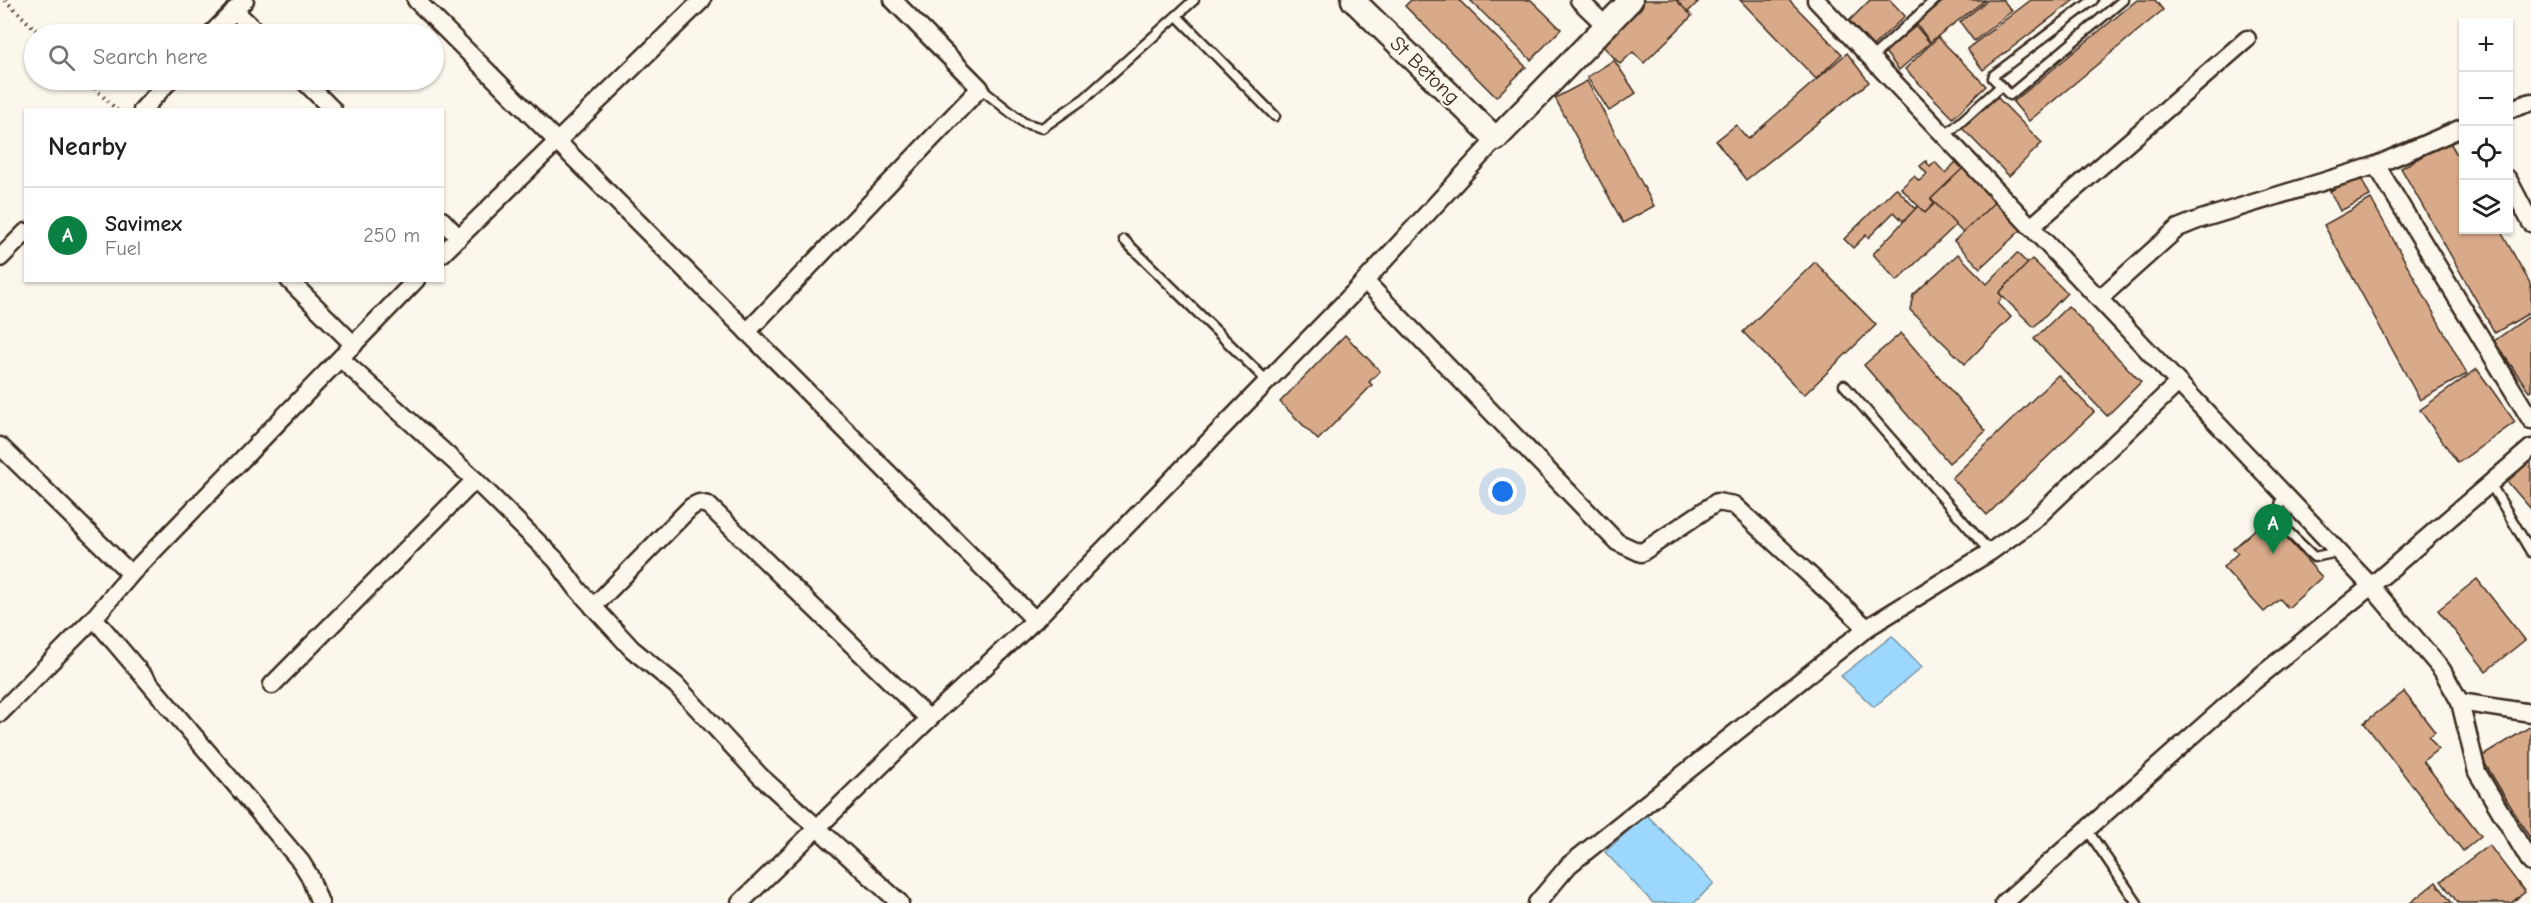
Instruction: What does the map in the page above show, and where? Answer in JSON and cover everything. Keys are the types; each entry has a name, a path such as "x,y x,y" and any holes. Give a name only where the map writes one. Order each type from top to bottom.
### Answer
{"street":[{"path":"444,252 702,0"},
{"path":"747,332 980,88 892,0"},
{"name":"St Betong","path":"1353,0 1496,139"},
{"path":"1579,0 1606,26"},
{"path":"740,903 929,719 1035,620 1365,281 1496,139 1631,0"},
{"path":"1816,0 2371,586 2442,670 2460,702 2477,772 2531,864"},
{"path":"426,4 557,141 1035,620"},
{"path":"221,24 239,5 251,24"},
{"path":"2031,227 2247,39"},
{"path":"144,108 161,90"},
{"path":"313,90 331,108"},
{"path":"2513,108 2531,102"},
{"path":"2099,299 2178,228 2216,214 2374,166 2459,129"},
{"path":"2374,166 2381,173 2531,420"},
{"path":"2509,180 2531,223"},
{"path":"444,222 459,238"},
{"path":"0,258 24,234"},
{"path":"1365,281 1617,542 1641,553 1717,502 1734,505 1867,628"},
{"path":"291,282 354,345"},
{"path":"0,713 94,618 132,574 414,282"},
{"path":"341,359 475,480 556,560 593,607 632,649 676,685 760,776 900,903"},
{"path":"1537,903 1569,865 1867,628 1990,552 2032,522 2178,383"},
{"path":"0,446 132,574"},
{"path":"2004,903 2254,681 2371,586 2531,448"},
{"path":"272,685 475,480"},
{"path":"593,607 692,507 699,503 708,505 929,719"},
{"path":"94,618 300,862 309,875 320,903"},
{"path":"2460,702 2531,713"}],"lane":[{"path":"980,88 1024,123 1042,128 1085,98 1194,0"},
{"path":"1871,58 1935,0"},
{"path":"2093,0 1993,78 2010,95 2123,0"},
{"path":"1177,16 1275,116"},
{"path":"1945,136 2001,86"},
{"path":"1124,240 1266,381"},
{"path":"1844,385 1990,552"},
{"path":"2490,483 2531,552"},
{"path":"2086,828 2137,903"}],"path":[{"path":"5,0 30,24"},
{"path":"96,90 115,108"}],"water":[{"path":"1892,636 1922,667 1874,707 1841,676"},
{"path":"1646,814 1714,883 1694,903 1653,903 1605,852"}],"building":[{"path":"1411,0 1459,0 1526,67 1496,97 1405,6"},
{"path":"1470,0 1531,0 1561,29 1531,60"},
{"path":"1644,0 1677,0 1692,16 1644,63 1633,52 1620,64 1600,43"},
{"path":"1676,0 1700,0 1688,12"},
{"path":"1740,0 1789,0 1842,54 1816,79"},
{"path":"1870,0 1890,0 1905,16 1873,46 1849,21"},
{"path":"1945,0 1985,0 1930,42 1916,23"},
{"path":"1988,0 2003,0 2012,11 1974,41 1960,22"},
{"path":"2031,0 2074,0 1983,70 1967,49"},
{"path":"2137,0 2155,0 2163,10 2029,121 2013,102"},
{"path":"1916,26 1930,43 1899,70 1885,52"},
{"path":"1938,37 1986,86 1953,118 1905,69"},
{"path":"1847,53 1869,82 1746,180 1716,141 1736,125 1748,139"},
{"path":"1614,60 1636,93 1609,111 1587,77"},
{"path":"1587,81 1654,206 1623,223 1555,98"},
{"path":"1995,95 2042,143 2009,176 1962,128"},
{"path":"2449,141 2459,158 2459,234 2502,234 2531,285 2531,312 2495,333 2401,168"},
{"path":"1926,161 1930,167 1935,162 1945,173 1956,162 1963,169 1931,199 1935,203 1925,213 1901,188 1914,176 1919,181 1927,174 1920,166"},
{"path":"1963,168 1995,202 1963,233 1931,199"},
{"path":"2360,176 2370,196 2340,211 2330,191"},
{"path":"1896,188 1916,209 1903,221 1894,212 1868,238 1866,235 1853,248 1844,239"},
{"path":"2371,199 2467,374 2420,400 2324,225"},
{"path":"1995,202 2021,230 1980,268 1954,241"},
{"path":"1935,203 1956,225 1897,281 1873,254 1918,206 1925,213"},
{"path":"2017,253 2028,264 1999,293 2003,297 1998,303 2011,317 1965,364 1910,310 1913,295 1958,254 1987,284"},
{"path":"2032,259 2067,293 2034,327 1999,293"},
{"path":"1815,262 1876,325 1804,395 1743,332"},
{"path":"2068,306 2141,382 2107,416 2034,339"},
{"path":"2531,315 2531,390 2529,391 2494,341"},
{"path":"1901,333 1986,431 1949,463 1864,365"},
{"path":"1345,335 1380,371 1369,382 1372,385 1318,440 1280,402"},
{"path":"2477,369 2515,422 2458,463 2420,410"},
{"path":"2058,375 2094,412 1987,515 1952,478"},
{"path":"2531,455 2531,509 2505,479"},
{"path":"2268,518 2322,577 2288,608 2280,599 2264,612 2223,567 2238,553 2233,549"},
{"path":"2477,579 2525,640 2486,671 2438,610"},
{"path":"2404,692 2435,732 2429,737 2438,749 2423,761 2481,836 2463,851 2364,723"},
{"path":"2531,726 2531,840 2481,757"},
{"path":"2489,845 2525,892 2511,903 2458,903 2441,881"},
{"path":"2436,882 2452,903 2410,903"}],"place":[{"name":"Savimex","path":"2273,554"}]}
